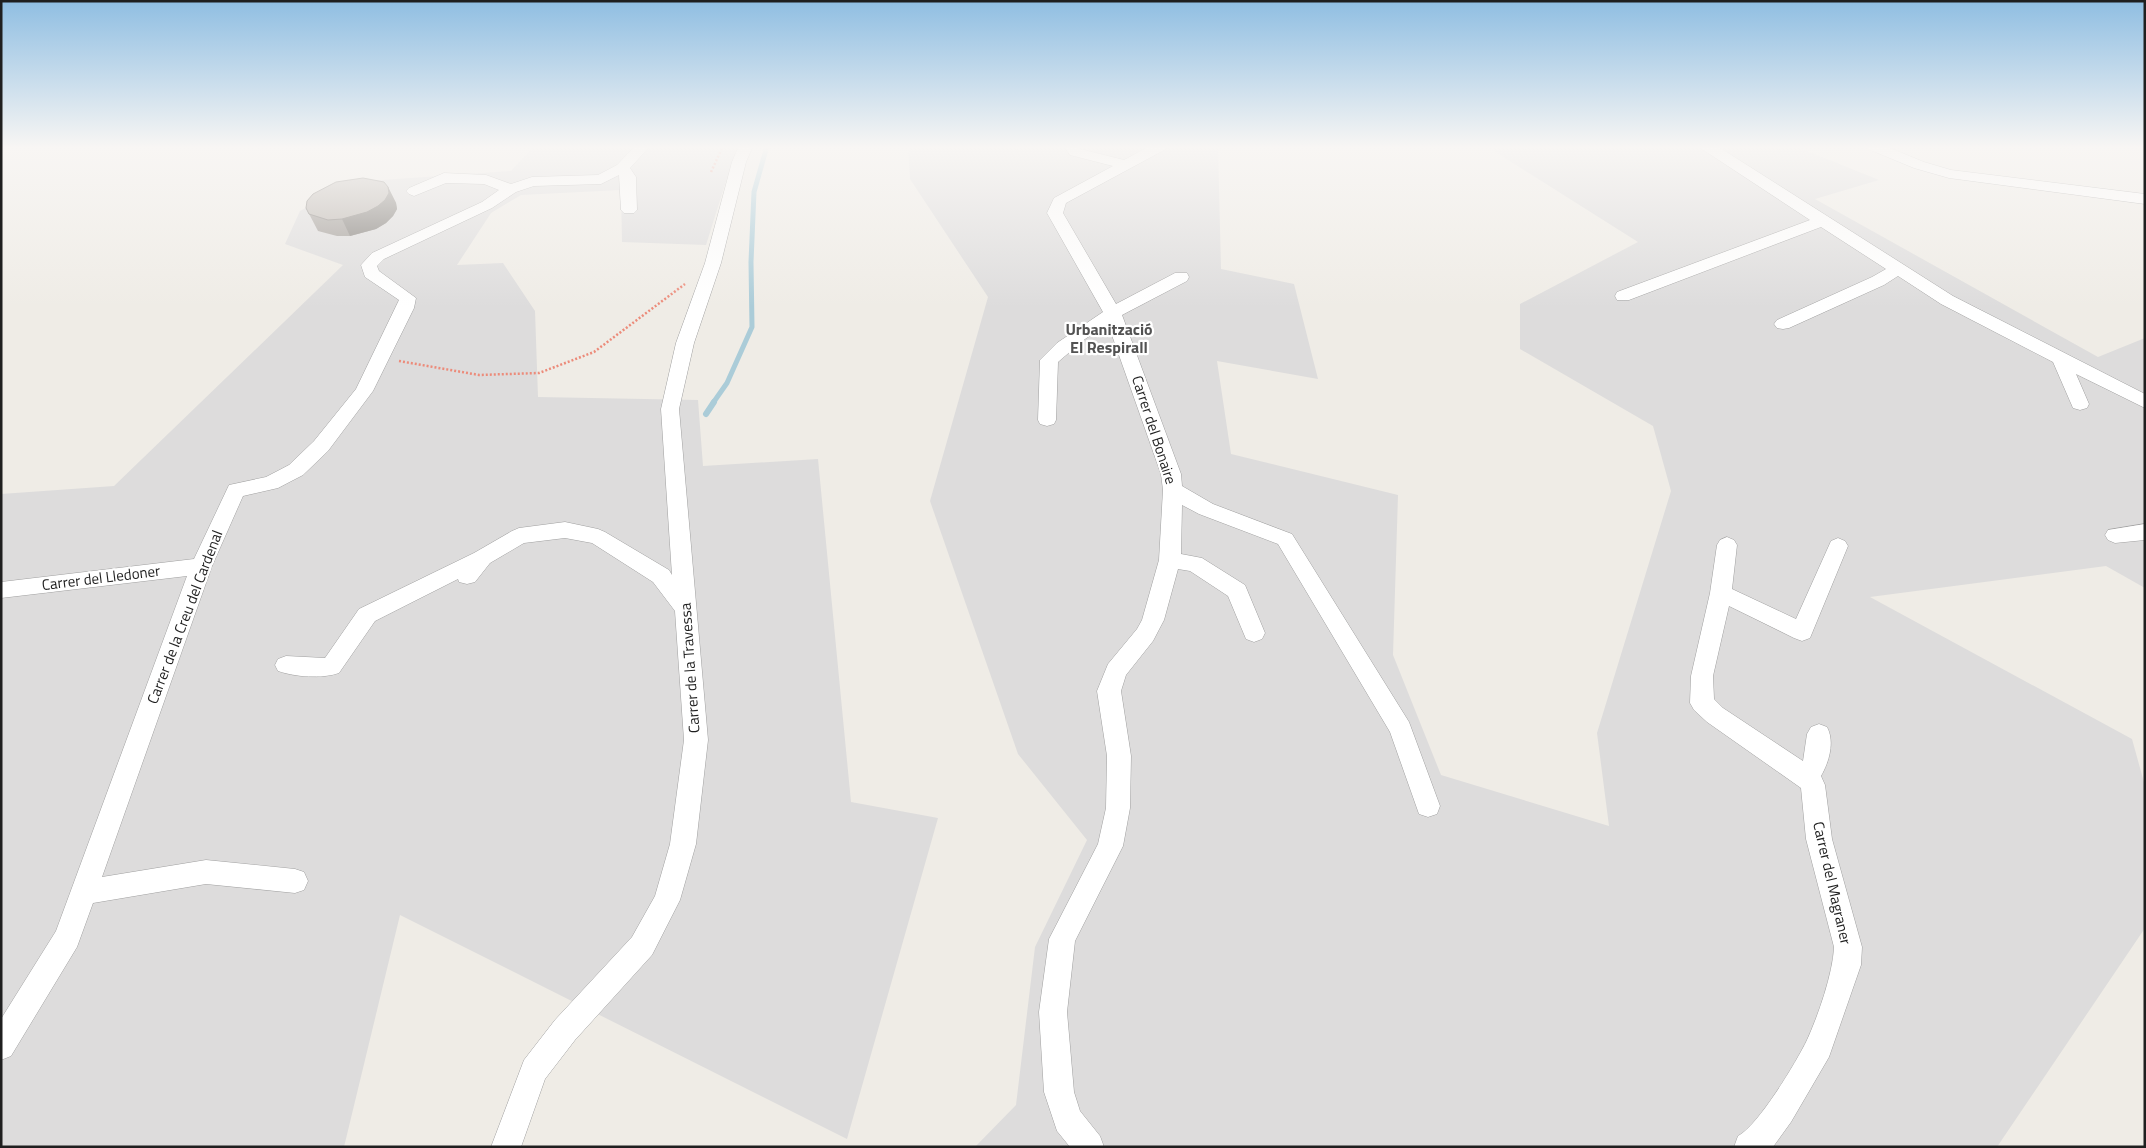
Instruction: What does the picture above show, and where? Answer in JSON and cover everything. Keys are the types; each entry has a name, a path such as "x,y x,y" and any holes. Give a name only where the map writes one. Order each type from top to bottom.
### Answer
{"street":[{"name":"Carrer de la Creu del Cardenal","path":"1,1046 67,938 201,566 236,490 271,482 296,470 321,446 364,391 408,298 371,273 368,265 378,256 495,200"},
{"path":"628,200 628,210"},
{"name":"Carrer de la Travessa","path":"506,1147 534,1070 564,1030 642,946 667,900 683,844 696,740 670,409 685,343 713,263 729,200"},
{"name":"Carrer del Bonaire","path":"1062,200 1059,201 1055,213 1112,314 1171,474 1173,490 1170,560 1153,620 1145,635 1116,671 1108,691 1119,756 1118,808 1110,846 1062,939 1053,1012 1059,1092 1068,1120 1089,1147"},
{"path":"1789,200 1947,300 2145,402"},
{"path":"1623,296 1822,221"},
{"path":"1783,324 1878,281 1898,269"},
{"path":"1047,420 1048,360 1060,349 1112,314 1181,277"},
{"path":"2061,359 2080,404"},
{"path":"2128,393 2145,409"},
{"path":"1173,490 1206,509 1285,539 1401,729 1428,806"},
{"path":"286,665 331,668 367,615 519,536 565,530 598,537 661,576 686,608"},
{"path":"2115,535 2145,532"},
{"path":"1727,545 1720,593 1702,676 1702,703 1715,715 1807,777 1816,762 1819,734"},
{"path":"1720,593 1802,632 1838,546"},
{"path":"467,576 483,556"},
{"path":"1170,560 1195,564 1238,590 1254,632"},
{"name":"Carrer del Lledoner","path":"1,590 201,566"},
{"name":"Carrer del Magraner","path":"1749,1147 1757,1143 1781,1112 1820,1047 1847,965 1848,947 1819,839 1813,786 1807,777"},
{"path":"84,892 206,872 295,881"}],"path":[{"path":"381,358 479,375 539,373 594,352 713,263"}],"shaded area":[{"path":"321,200 513,200 491,213 457,265 503,263 535,311 538,397 698,400 703,466 818,459 851,802 938,818 847,1139 400,915 344,1147 1,1147 1,494 114,486 343,265 285,244 300,211"},
{"path":"621,200 720,200 706,245 622,242"},
{"path":"924,200 1219,200 1221,269 1294,284 1318,379 1217,361 1231,454 1398,495 1393,655 1441,775 1609,826 1597,733 1671,491 1653,426 1520,349 1520,304 1638,242 1571,200 1816,200 2098,357 2145,338 2145,588 2106,566 1870,597 2132,739 2145,786 2145,928 1997,1147 975,1147 1016,1105 1035,947 1087,840 1018,754 930,501 988,297"}],"building":[{"path":"385,200 367,212 342,219 328,220 309,214 306,208 307,201"}],"waterway":[{"path":"713,403 727,383 752,327 751,262 754,200"},
{"path":"706,414 714,402"}],"district":[{"name":"Urbanització El Respirall","path":"1109,338"}]}
